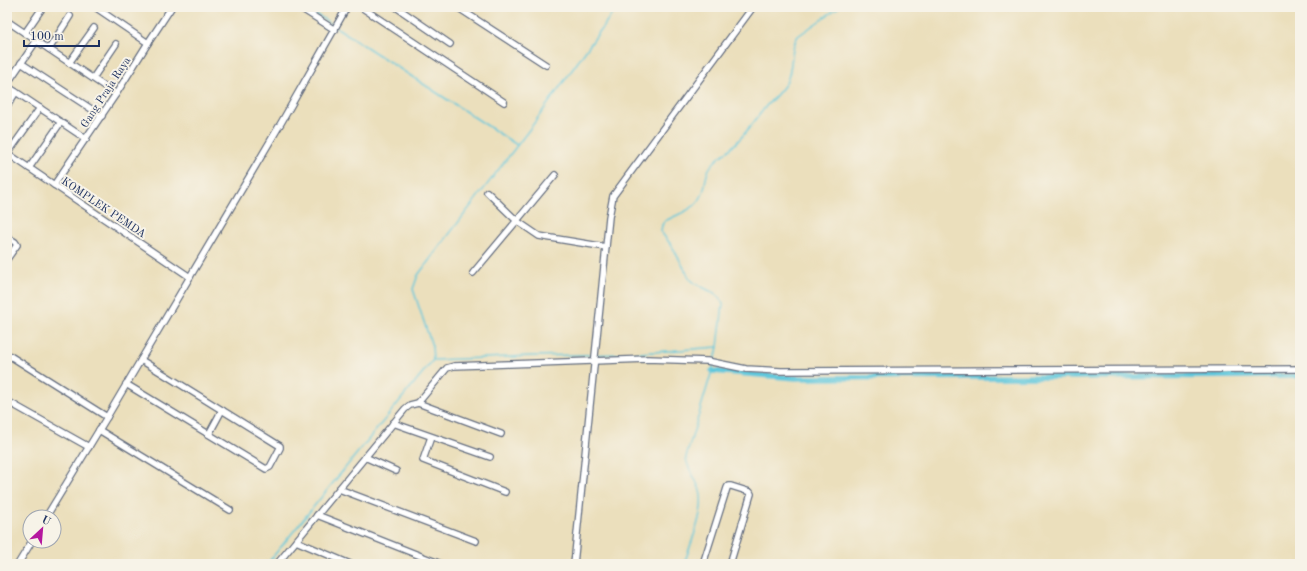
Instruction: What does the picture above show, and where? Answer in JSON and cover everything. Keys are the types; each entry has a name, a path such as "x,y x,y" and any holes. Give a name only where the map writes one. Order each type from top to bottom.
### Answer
{"street":[{"path":"7,11 9,7"},
{"path":"25,33 43,7"},
{"path":"95,7 148,43"},
{"path":"299,7 336,28"},
{"path":"51,509 190,277 347,7"},
{"path":"361,7 504,102"},
{"path":"396,7 450,44"},
{"path":"457,7 546,65"},
{"path":"574,564 611,203 615,193 754,7"},
{"name":"Gang Praja Raya","path":"54,185 102,116 171,8"},
{"path":"49,49 70,16"},
{"path":"7,21 116,94"},
{"path":"70,63 94,28"},
{"path":"36,40 7,85 86,139"},
{"path":"93,78 116,44"},
{"path":"21,63 102,116"},
{"path":"7,106 16,92"},
{"path":"7,153 40,108"},
{"path":"29,168 61,122"},
{"name":"KOMPLEK PEMDA","path":"7,153 190,277"},
{"path":"473,273 555,175"},
{"path":"488,192 517,221 539,236 606,248"},
{"path":"7,237 15,242 16,245 7,259"},
{"path":"7,354 107,417"},
{"path":"418,403 451,366 595,360 648,359 707,361 746,369 781,371 1300,369"},
{"path":"126,384 266,469 270,467 280,446 141,360"},
{"path":"7,401 89,447"},
{"path":"277,564 393,423 410,405 418,403 501,434"},
{"path":"209,434 222,410"},
{"path":"393,423 490,457"},
{"path":"99,430 230,510"},
{"path":"431,436 423,460 505,492"},
{"path":"365,457 396,471"},
{"path":"702,564 727,488 728,486 731,486 750,492 751,494 730,564"},
{"path":"339,489 476,540"},
{"path":"317,515 441,564"},
{"path":"296,542 350,564"},
{"path":"18,564 27,549"}],"waterway":[{"path":"305,7 517,145"},
{"path":"433,360 432,346 413,289 418,275 532,126 617,7"},
{"path":"715,360 723,304 719,297 714,293 696,284 690,279 672,246 661,232 662,225 665,221 684,212 699,201 709,169 732,147 786,83 790,71 793,47 798,36 839,7"},
{"path":"267,564 433,360 627,354 718,347"},
{"path":"684,564 701,508 699,487 688,466 686,457 714,364"},
{"path":"712,371 796,378 1300,376"}]}
